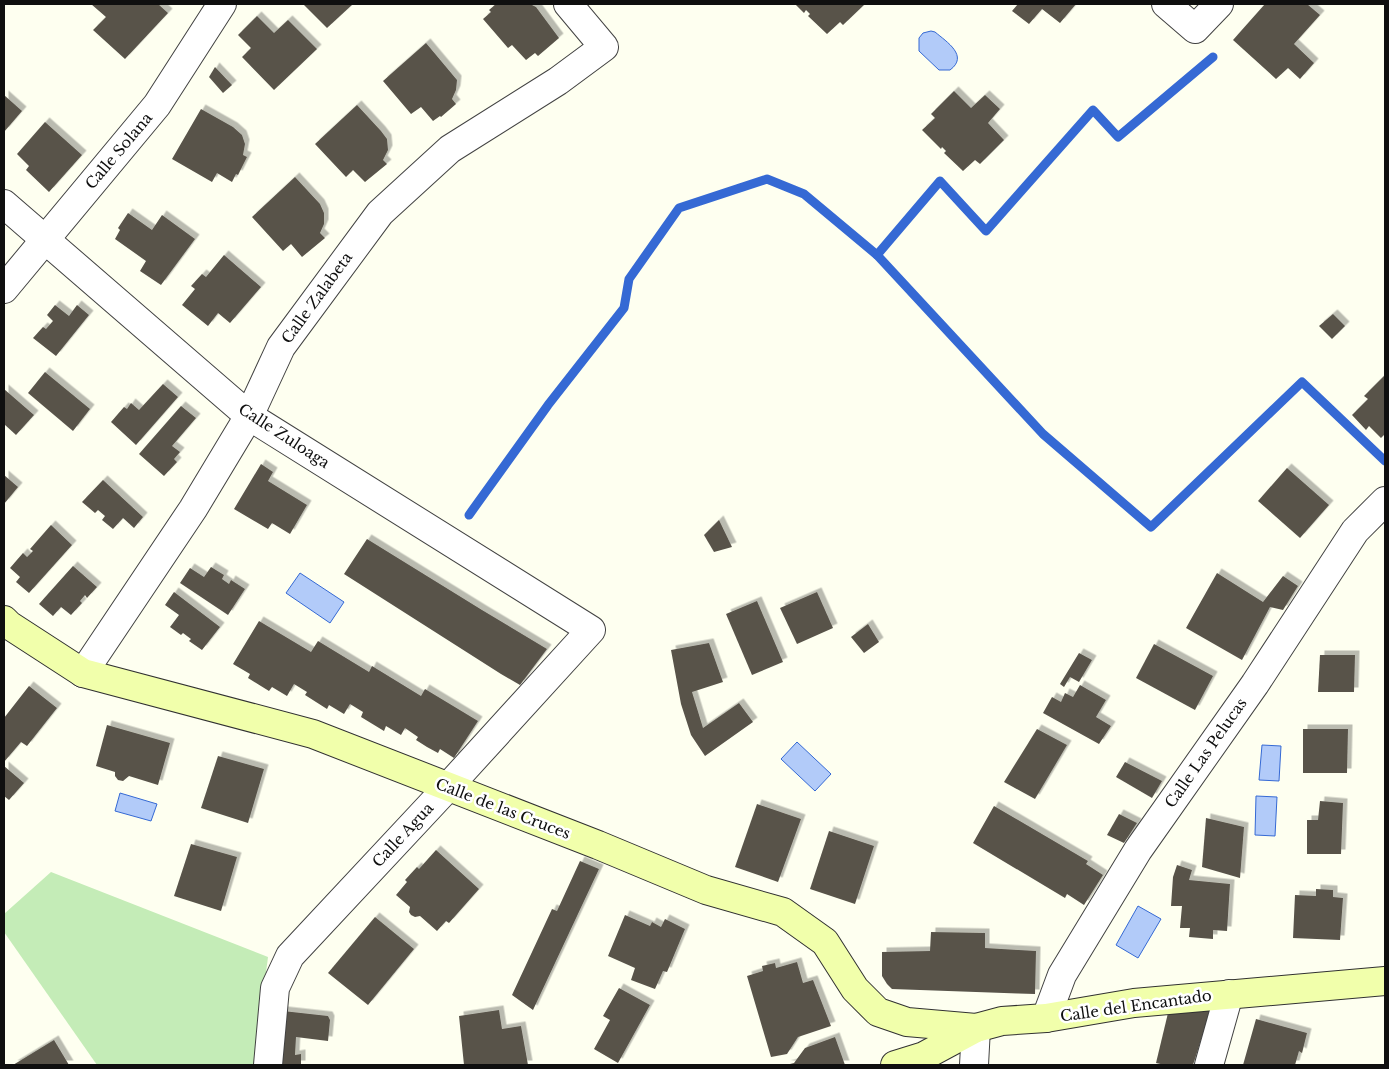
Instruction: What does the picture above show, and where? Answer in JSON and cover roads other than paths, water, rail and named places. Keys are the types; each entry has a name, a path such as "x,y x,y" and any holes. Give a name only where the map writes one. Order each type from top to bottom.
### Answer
{"street":[{"name":"Calle Solana","path":"4,289 157,106 222,4"},
{"name":"Calle Zalabeta","path":"83,673 193,508 249,416 281,347 380,213 450,150 558,81 604,47 568,4"},
{"path":"1166,4 1195,29 1219,4"},
{"name":"Calle Zuloaga","path":"4,204 249,416 591,630"},
{"name":"Calle Las Pelucas","path":"1046,1018 1062,975 1138,850 1255,684 1355,531 1385,500"},
{"name":"Calle de las Cruces","path":"4,620 83,673 312,734 706,890 783,912 825,942 855,990 878,1012 907,1022 976,1028"},
{"name":"Calle Agua","path":"268,1065 275,988 290,956 591,630"},
{"name":"Calle del Encantado","path":"895,1065 924,1056 976,1028 1002,1021 1046,1018 1134,1003 1385,981"},
{"path":"1209,1065 1229,994"},
{"path":"974,1065 976,1028"}],"water":[{"path":"931,31 945,40 957,54 955,65 950,70 939,70 919,51 919,38 923,33"},
{"path":"300,573 344,602 330,623 286,593"},
{"path":"797,742 831,774 815,791 781,759"},
{"path":"1262,745 1281,746 1279,781 1259,780"},
{"path":"120,793 157,804 151,821 115,811"},
{"path":"1256,796 1277,797 1275,836 1255,835"},
{"path":"1138,906 1161,919 1138,958 1116,945"}],"waterway":[{"path":"877,255 940,181 986,231 1093,110 1118,137 1213,57"},
{"path":"469,515 548,405 624,308 629,279 679,208 767,179 804,194 877,255 1043,434 1151,527 1302,382 1385,461"}]}
